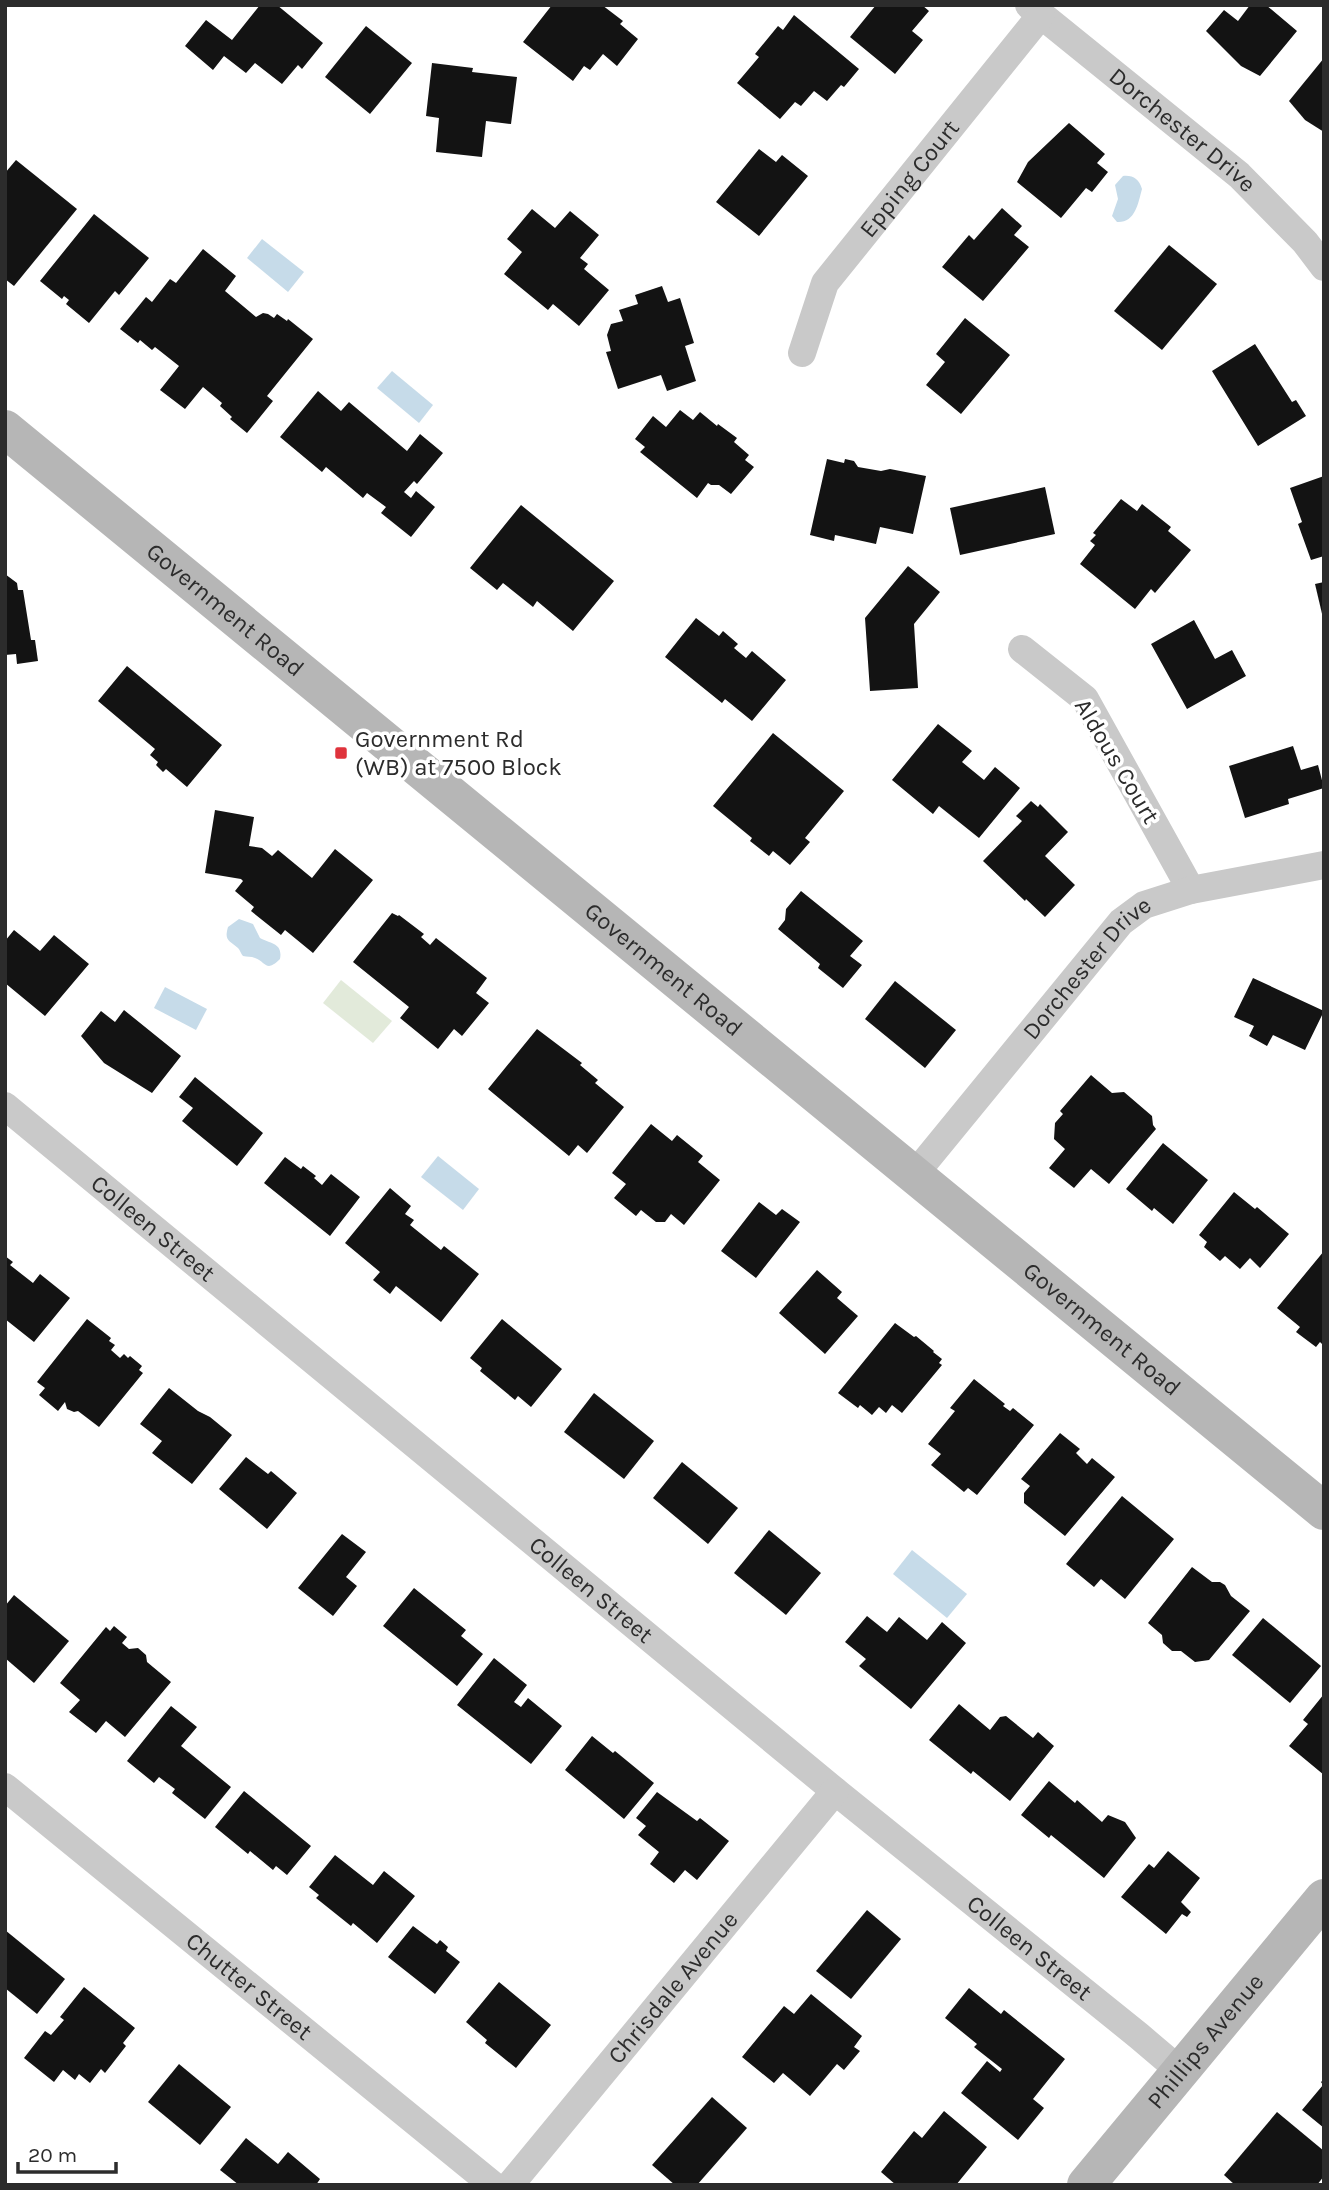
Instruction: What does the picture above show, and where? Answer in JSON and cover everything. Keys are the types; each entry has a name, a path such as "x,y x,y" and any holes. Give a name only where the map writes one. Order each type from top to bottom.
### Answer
{"street":[{"name":"Dorchester Drive","path":"1035,10 1239,175 1305,242 1324,267"},
{"name":"Epping Court","path":"802,353 825,283 1035,10"},
{"name":"Government Road","path":"5,429 1324,1511"},
{"name":"Aldous Court","path":"1022,649 1085,699 1191,890"},
{"name":"Dorchester Drive","path":"914,1175 1121,922 1144,905 1191,890 1324,865"},
{"name":"Colleen Street","path":"5,1106 835,1791 1180,2070"},
{"name":"Chutter Street","path":"5,1787 493,2185"},
{"name":"Chrisdale Avenue","path":"510,2185 835,1791"},
{"name":"Phillips Avenue","path":"1086,2185 1324,1898"}],"green space":[{"path":"341,980 392,1021 373,1043 323,1003"}],"water":[{"path":"1123,176 1135,178 1142,189 1132,216 1117,222 1112,216 1118,199 1115,185"},
{"path":"262,239 304,272 288,292 247,258"},
{"path":"392,371 433,405 419,423 377,388"},
{"path":"239,919 253,924 260,938 278,947 280,959 269,966 254,957 243,956 228,940 227,935 228,927"},
{"path":"165,987 207,1009 196,1030 154,1008"},
{"path":"438,1156 479,1189 463,1210 421,1177"},
{"path":"912,1550 967,1594 947,1618 893,1574"}],"building":[{"path":"260,5 277,5 323,43 302,69 298,65 282,84 255,63 246,73 224,56 213,70 185,46 206,20 232,40"},
{"path":"552,5 602,5 623,21 620,24 638,39 617,66 603,54 590,70 584,66 573,81 523,42"},
{"path":"876,5 922,5 929,11 912,31 923,40 895,74 850,37"},
{"path":"1250,5 1266,5 1297,31 1260,76 1241,66 1206,31 1224,10 1238,21"},
{"path":"794,15 859,69 844,87 841,85 827,101 814,91 801,106 795,102 780,119 737,83 759,57 755,54 778,26 783,30"},
{"path":"366,26 412,63 370,114 325,77"},
{"path":"1324,58 1324,132 1305,120 1289,101"},
{"path":"432,63 473,68 472,72 517,77 511,124 486,121 482,157 436,152 439,118 426,116"},
{"path":"1069,123 1105,154 1097,163 1108,172 1092,192 1086,188 1061,218 1017,182 1028,162"},
{"path":"759,149 776,162 782,155 808,176 759,236 716,202"},
{"path":"16,160 77,209 14,286 5,279 5,173"},
{"path":"1002,208 1022,226 1014,235 1029,247 983,301 942,267 969,235 974,240"},
{"path":"532,209 555,228 570,211 599,235 580,258 588,264 584,269 609,290 579,326 553,304 548,310 504,274 522,252 507,239"},
{"path":"94,214 149,258 119,295 115,291 89,323 66,304 69,300 64,296 62,299 40,281"},
{"path":"1169,245 1217,284 1162,350 1114,311"},
{"path":"203,249 236,276 225,291 256,317 263,313 274,318 277,314 287,321 288,319 313,339 267,396 273,401 247,433 230,419 232,417 220,406 222,403 203,387 185,409 160,390 179,366 155,347 152,350 140,340 138,343 120,329 146,297 152,302 170,279 176,283"},
{"path":"662,286 668,302 680,298 694,343 685,346 696,381 667,391 661,375 618,389 606,352 611,351 607,335 611,324 623,321 619,310 638,304 635,295"},
{"path":"965,318 1010,355 961,414 926,385 945,362 936,354"},
{"path":"1255,344 1292,402 1296,400 1306,416 1258,446 1212,371"},
{"path":"318,391 341,411 349,402 407,451 420,434 443,453 417,484 414,481 404,492 411,498 416,491 435,507 411,537 381,513 386,507 367,493 363,498 326,467 322,472 280,437"},
{"path":"680,410 693,420 700,412 737,438 734,442 749,455 745,460 754,467 731,494 719,485 708,483 697,498 640,452 645,447 635,439 653,416 666,427"},
{"path":"827,459 844,463 845,459 854,461 858,467 881,471 890,469 926,476 913,534 880,527 876,544 835,535 834,541 810,535"},
{"path":"1324,476 1324,556 1311,560 1298,524 1302,522 1290,488"},
{"path":"1045,487 1055,534 960,555 950,508"},
{"path":"1121,499 1137,511 1142,504 1171,527 1168,531 1191,550 1155,593 1151,589 1135,609 1080,564 1095,545 1090,541 1096,535 1093,533"},
{"path":"521,505 614,581 573,631 537,601 533,607 503,583 497,590 470,568"},
{"path":"908,566 940,592 914,624 918,688 870,691 865,618"},
{"path":"5,574 17,583 18,590 23,590 31,640 35,640 38,661 17,664 16,654 5,655"},
{"path":"1324,582 1324,618 1323,618 1315,584"},
{"path":"696,618 719,636 723,631 738,644 734,648 746,658 752,651 786,680 752,721 725,699 722,703 665,657"},
{"path":"1194,620 1215,659 1232,650 1246,676 1187,709 1151,644"},
{"path":"127,666 222,745 187,787 166,769 163,772 156,765 158,762 150,755 155,749 98,701"},
{"path":"938,724 972,751 962,762 984,780 995,767 1020,788 979,838 939,806 933,814 892,780"},
{"path":"773,733 844,791 805,838 810,842 790,865 773,851 769,856 750,841 752,838 713,806"},
{"path":"1293,746 1301,770 1318,765 1324,788 1288,799 1289,804 1245,818 1229,766"},
{"path":"1031,801 1038,807 1040,804 1068,832 1045,856 1075,885 1045,917 983,861 1022,821 1016,816"},
{"path":"215,810 254,817 249,846 262,848 272,856 278,850 312,878 335,849 373,880 313,953 285,930 281,935 251,911 254,907 235,891 243,881 241,879 205,873"},
{"path":"801,891 863,941 850,956 862,965 843,988 818,968 820,964 778,929 785,920 786,909"},
{"path":"392,913 399,915 424,934 421,937 430,945 436,938 487,978 476,993 489,1003 462,1036 454,1029 438,1049 400,1018 409,1007 353,962"},
{"path":"14,930 40,951 54,935 89,964 45,1016 5,983 5,941"},
{"path":"1253,978 1324,1011 1305,1050 1273,1035 1267,1046 1249,1036 1254,1026 1234,1017"},
{"path":"895,981 956,1030 925,1068 865,1019"},
{"path":"124,1010 181,1056 152,1093 104,1063 81,1036 101,1011 115,1022"},
{"path":"537,1029 582,1063 580,1065 598,1080 595,1083 624,1107 587,1153 578,1145 569,1156 488,1089"},
{"path":"1091,1075 1112,1093 1124,1092 1152,1116 1156,1129 1109,1184 1091,1169 1074,1188 1049,1168 1065,1149 1054,1139 1055,1123 1063,1114 1060,1111"},
{"path":"195,1077 263,1133 237,1166 182,1121 193,1108 179,1097"},
{"path":"651,1124 672,1141 677,1135 703,1156 698,1162 720,1180 684,1225 671,1214 665,1222 656,1222 641,1210 636,1216 614,1198 626,1184 612,1173"},
{"path":"1163,1143 1208,1180 1173,1224 1154,1208 1152,1211 1126,1189"},
{"path":"285,1157 301,1169 303,1166 316,1176 314,1178 322,1185 331,1174 360,1197 330,1236 264,1183"},
{"path":"390,1188 411,1206 405,1214 414,1220 410,1225 441,1250 444,1246 479,1274 441,1322 396,1286 390,1294 373,1280 380,1272 345,1243"},
{"path":"1234,1192 1289,1234 1260,1268 1250,1258 1240,1269 1225,1256 1220,1261 1204,1247 1207,1242 1199,1235"},
{"path":"759,1202 776,1215 782,1209 800,1222 756,1278 721,1251"},
{"path":"1324,1251 1324,1346 1320,1342 1316,1347 1296,1332 1300,1327 1277,1308"},
{"path":"5,1256 13,1262 10,1265 33,1283 40,1274 70,1298 34,1342 5,1319"},
{"path":"817,1270 842,1292 837,1298 858,1316 825,1354 779,1313"},
{"path":"87,1319 111,1338 109,1341 115,1345 111,1350 120,1358 124,1354 128,1358 130,1356 142,1366 139,1370 143,1373 99,1427 78,1411 67,1409 65,1402 58,1411 39,1395 45,1388 37,1382"},
{"path":"502,1319 562,1369 531,1407 518,1396 515,1400 480,1371 482,1368 470,1358"},
{"path":"895,1323 934,1351 942,1359 939,1363 942,1365 902,1413 892,1405 886,1413 879,1407 872,1415 838,1393"},
{"path":"974,1379 1005,1404 1003,1406 1010,1411 1013,1408 1034,1425 977,1495 968,1488 964,1492 931,1465 941,1454 928,1444 955,1411 950,1408"},
{"path":"169,1388 232,1435 192,1484 152,1453 162,1441 140,1424"},
{"path":"594,1393 654,1441 624,1479 564,1432"},
{"path":"1060,1433 1080,1449 1076,1453 1087,1464 1092,1458 1115,1477 1065,1536 1024,1503 1024,1493 1030,1486 1021,1479"},
{"path":"246,1457 268,1474 271,1471 297,1493 267,1529 219,1489"},
{"path":"682,1462 738,1508 708,1544 653,1498"},
{"path":"1122,1496 1174,1539 1125,1599 1101,1579 1094,1587 1066,1564"},
{"path":"769,1530 821,1573 786,1615 734,1573"},
{"path":"342,1534 366,1552 346,1577 357,1586 333,1616 298,1588"},
{"path":"1192,1567 1212,1582 1225,1585 1231,1596 1250,1611 1209,1660 1195,1662 1181,1651 1172,1651 1163,1643 1162,1635 1148,1623"},
{"path":"414,1588 466,1630 461,1636 483,1654 457,1686 383,1626"},
{"path":"14,1595 69,1641 34,1683 5,1658 5,1606"},
{"path":"867,1616 887,1632 899,1617 927,1640 942,1622 966,1643 911,1709 859,1666 866,1659 845,1642"},
{"path":"1263,1618 1321,1666 1290,1703 1232,1655"},
{"path":"114,1626 127,1637 122,1643 129,1649 138,1648 146,1655 147,1662 171,1682 125,1737 106,1721 96,1733 69,1712 80,1700 60,1683 106,1627 110,1631"},
{"path":"494,1658 527,1685 514,1702 521,1707 528,1698 562,1726 531,1764 457,1705"},
{"path":"1324,1694 1324,1775 1289,1746 1308,1724 1303,1720"},
{"path":"959,1704 990,1730 1000,1717 1006,1716 1033,1738 1038,1732 1054,1746 1010,1801 929,1740"},
{"path":"171,1706 197,1727 181,1746 231,1787 205,1819 172,1793 175,1789 159,1777 154,1783 127,1761"},
{"path":"592,1736 654,1783 624,1819 565,1770"},
{"path":"1049,1781 1075,1803 1077,1800 1102,1822 1108,1815 1125,1822 1136,1838 1104,1878 1051,1835 1049,1838 1021,1815"},
{"path":"244,1791 311,1846 287,1875 276,1866 273,1870 250,1851 248,1854 215,1827"},
{"path":"657,1792 697,1821 700,1818 729,1841 697,1880 685,1870 674,1883 650,1864 659,1852 638,1835 646,1826 636,1818"},
{"path":"1168,1851 1200,1878 1181,1902 1191,1912 1187,1917 1182,1914 1166,1934 1121,1897 1149,1864 1154,1868"},
{"path":"335,1855 373,1885 384,1871 415,1896 377,1943 316,1898 319,1895 309,1887"},
{"path":"867,1910 901,1939 851,1999 816,1971"},
{"path":"413,1926 437,1944 440,1940 448,1947 446,1951 460,1962 435,1994 388,1957"},
{"path":"5,1930 65,1979 37,2014 5,1988"},
{"path":"499,1982 551,2025 516,2068 485,2043 487,2040 466,2022"},
{"path":"84,1987 135,2028 123,2043 126,2046 105,2073 101,2069 90,2083 79,2074 75,2080 63,2070 54,2082 24,2058 45,2031 51,2035 64,2020 60,2017"},
{"path":"969,1988 1001,2014 1004,2010 1065,2059 1033,2099 1044,2108 1018,2140 961,2093 987,2061 1000,2072 1002,2069 974,2047 977,2044 945,2018"},
{"path":"811,1994 862,2036 854,2047 860,2051 844,2070 837,2064 810,2096 783,2073 774,2083 742,2057 784,2006 794,2014"},
{"path":"179,2064 231,2107 200,2145 148,2102"},
{"path":"1324,2079 1324,2128 1302,2110 1323,2085 1321,2082"},
{"path":"712,2097 747,2128 697,2185 675,2185 652,2165"},
{"path":"944,2111 987,2147 956,2185 896,2185 881,2172 914,2131 922,2138"},
{"path":"1277,2112 1324,2151 1324,2176 1317,2185 1235,2185 1224,2175"},
{"path":"246,2138 278,2164 288,2152 320,2179 316,2185 239,2185 220,2170"}],"place":[{"name":"Government Rd (WB) at 7500 Block","path":"341,753"}]}
